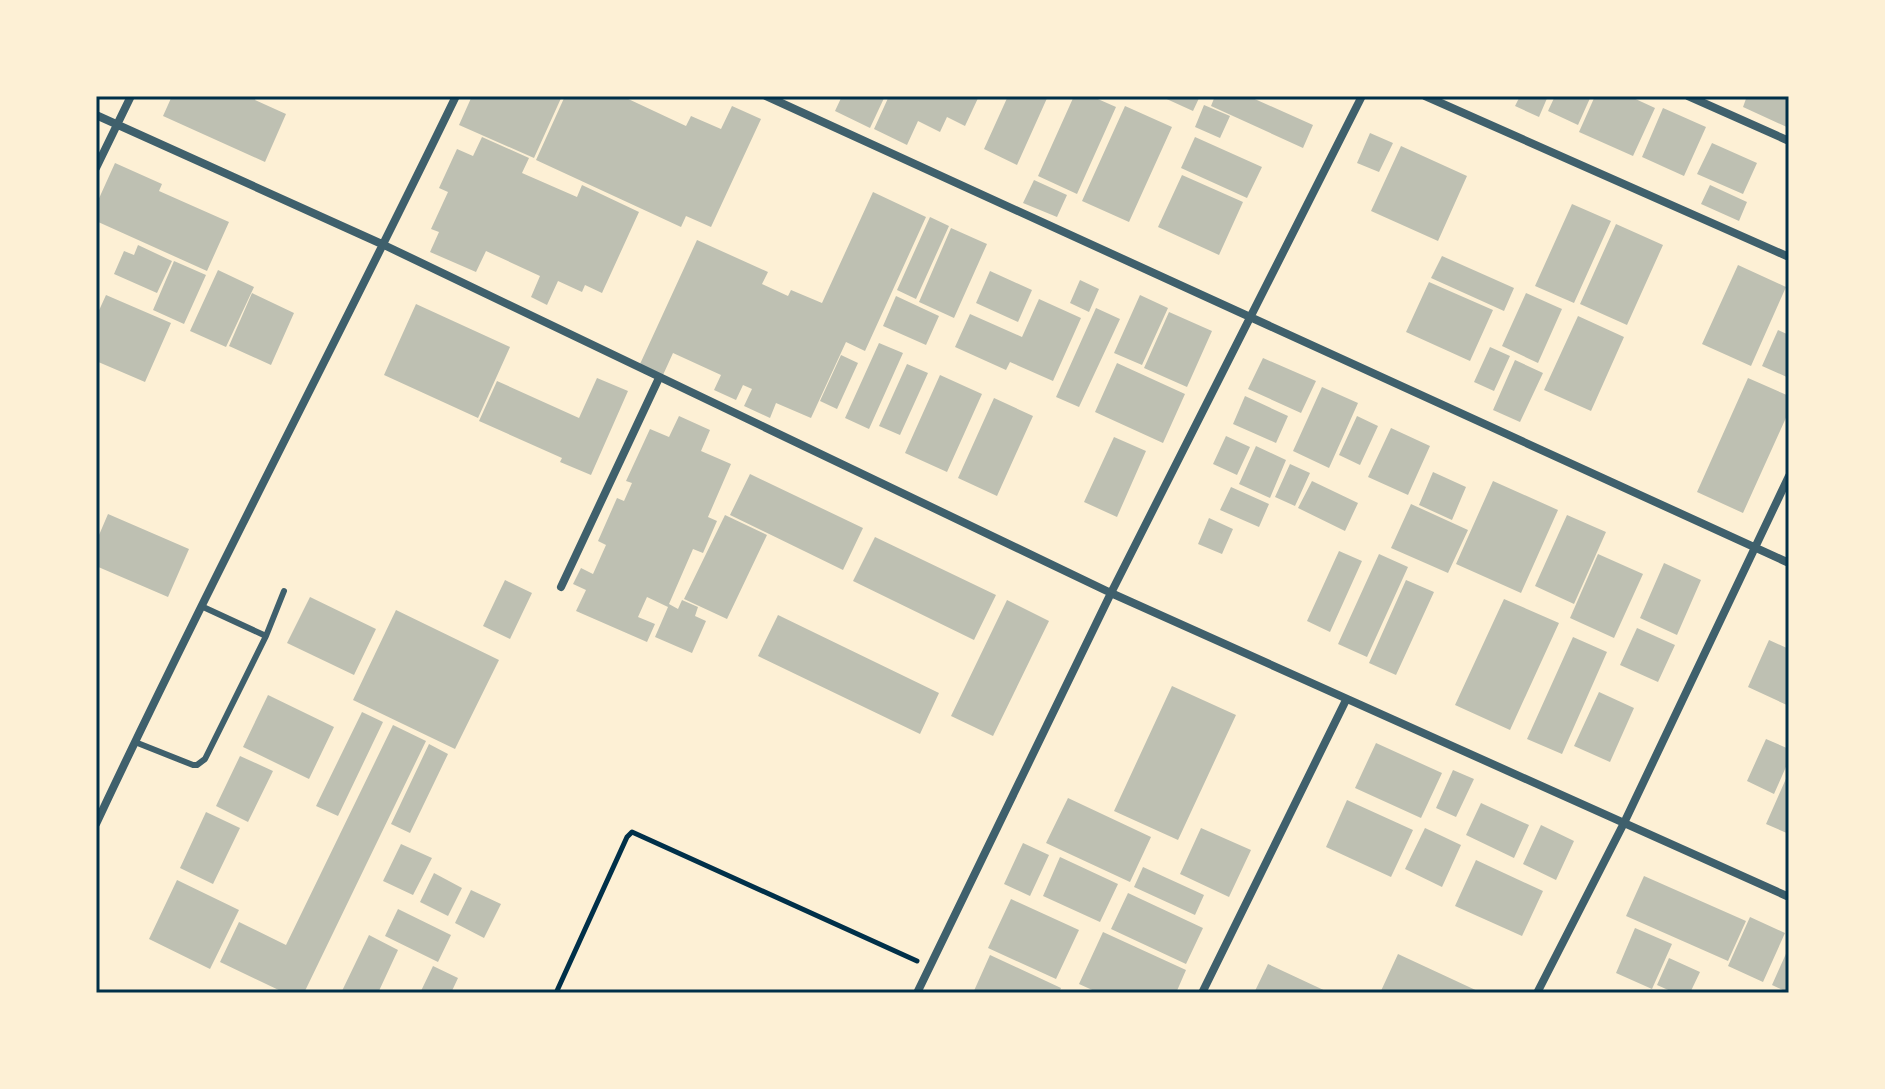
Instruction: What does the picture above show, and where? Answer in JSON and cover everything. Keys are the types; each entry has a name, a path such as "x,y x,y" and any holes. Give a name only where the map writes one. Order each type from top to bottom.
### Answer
{"street":[{"path":"96,168 131,96"},
{"path":"96,824 201,606 456,96"},
{"path":"766,96 1789,563"},
{"path":"917,993 1111,593 1362,96"},
{"path":"1425,96 1789,257"},
{"path":"1688,96 1789,141"},
{"path":"96,115 384,245 1111,593 1789,897"},
{"path":"561,587 659,378"},
{"path":"1537,993 1624,823 1789,476"},
{"path":"1202,993 1346,700"}],"lane":[{"path":"135,742 193,765 205,759 266,636 284,591"},
{"path":"201,606 266,636"}],"path":[{"path":"556,993 632,832 930,967"}],"building":[{"path":"172,96 257,96 255,100 286,114 265,162 163,116"},
{"path":"472,96 562,96 534,158 459,125"},
{"path":"565,96 624,96 686,126 691,116 721,129 732,106 761,119 711,227 686,216 681,227 536,160"},
{"path":"842,96 885,96 870,128 835,111"},
{"path":"889,96 979,96 965,126 947,117 940,132 918,121 907,145 874,129"},
{"path":"1008,96 1048,96 1017,165 984,149"},
{"path":"1074,96 1091,96 1116,107 1077,194 1038,176"},
{"path":"1160,96 1200,96 1193,111"},
{"path":"1215,96 1248,96 1313,125 1303,148 1211,106"},
{"path":"1520,96 1548,96 1539,117 1515,106"},
{"path":"1555,96 1591,96 1578,125 1548,111"},
{"path":"1595,96 1629,96 1655,108 1633,156 1579,132"},
{"path":"1747,96 1789,96 1789,128 1743,107"},
{"path":"1204,105 1230,116 1220,138 1195,127"},
{"path":"1125,106 1172,127 1129,222 1082,201"},
{"path":"1663,108 1706,127 1684,176 1642,157"},
{"path":"1370,133 1393,143 1379,172 1357,163"},
{"path":"482,137 529,158 522,173 577,197 582,185 639,212 602,293 585,285 582,292 558,281 547,305 531,297 540,276 486,251 476,272 430,252 439,232 431,229 448,192 439,188 457,149 473,156"},
{"path":"1195,137 1262,167 1247,198 1181,168"},
{"path":"1712,143 1757,163 1743,194 1697,174"},
{"path":"1401,146 1467,176 1438,241 1371,211"},
{"path":"115,163 162,184 159,191 229,222 207,271 96,221 96,205"},
{"path":"1182,175 1243,202 1219,255 1158,227"},
{"path":"1034,180 1067,195 1057,217 1023,203"},
{"path":"1710,185 1747,202 1739,221 1701,204"},
{"path":"873,192 926,217 865,351 846,342 811,418 776,403 770,418 744,406 752,389 743,385 736,400 714,390 721,375 673,353 663,375 640,364 697,240 768,272 762,284 788,296 791,290 822,303"},
{"path":"1572,204 1611,221 1574,303 1535,286"},
{"path":"930,217 949,226 916,299 897,290"},
{"path":"1616,224 1663,245 1627,325 1580,304"},
{"path":"951,228 987,244 954,318 919,302"},
{"path":"138,245 172,261 157,293 114,274 124,251 134,255"},
{"path":"1442,256 1514,288 1504,311 1431,278"},
{"path":"174,261 206,275 184,324 153,310"},
{"path":"1738,265 1786,287 1751,366 1702,344"},
{"path":"218,270 254,287 226,347 190,331"},
{"path":"990,271 1032,290 1018,322 976,303"},
{"path":"1080,280 1099,289 1089,312 1070,303"},
{"path":"1429,282 1493,310 1470,361 1406,332"},
{"path":"252,293 294,313 271,365 229,346"},
{"path":"1526,293 1562,309 1538,363 1502,346"},
{"path":"106,295 171,323 145,382 96,361 96,317"},
{"path":"1140,295 1168,308 1142,365 1114,353"},
{"path":"896,296 939,316 926,345 883,326"},
{"path":"1039,299 1081,318 1053,381 1010,362 1006,370 955,347 970,314 1022,337"},
{"path":"416,304 510,347 478,418 384,375"},
{"path":"1096,308 1120,319 1079,407 1056,397"},
{"path":"1169,312 1212,331 1187,387 1144,368"},
{"path":"1578,316 1624,337 1591,411 1544,390"},
{"path":"1778,330 1789,335 1789,378 1762,366"},
{"path":"879,343 903,353 869,429 845,418"},
{"path":"1490,347 1510,356 1494,391 1474,382"},
{"path":"841,355 858,363 837,409 820,401"},
{"path":"1263,358 1316,381 1301,413 1248,389"},
{"path":"1515,360 1543,373 1520,422 1493,410"},
{"path":"1117,363 1185,394 1163,443 1095,412"},
{"path":"907,364 928,373 900,435 879,426"},
{"path":"940,375 982,394 947,472 905,453"},
{"path":"597,378 628,391 591,475 560,462 562,458 479,421 497,381 579,418"},
{"path":"1748,378 1789,396 1789,411 1743,513 1697,492"},
{"path":"1322,387 1358,403 1329,468 1293,451"},
{"path":"1245,396 1288,416 1276,443 1233,424"},
{"path":"994,398 1033,416 997,496 958,478"},
{"path":"679,416 710,430 701,451 731,464 708,517 717,521 703,553 693,549 669,604 678,609 682,600 698,607 695,616 706,621 692,653 655,637 668,607 647,597 638,617 655,624 647,642 576,611 586,590 573,584 581,568 593,574 606,545 598,541 617,498 624,501 632,483 626,481 650,429 669,437"},
{"path":"1357,416 1378,426 1360,465 1339,455"},
{"path":"1391,428 1430,446 1408,495 1368,477"},
{"path":"1226,436 1250,447 1237,475 1213,464"},
{"path":"1114,437 1146,451 1117,517 1084,502"},
{"path":"1256,446 1286,460 1270,498 1239,484"},
{"path":"1290,464 1310,473 1295,506 1275,497"},
{"path":"1433,472 1466,487 1452,520 1419,505"},
{"path":"750,474 863,528 843,570 730,515"},
{"path":"1312,481 1358,503 1345,531 1298,508"},
{"path":"1493,481 1558,510 1521,593 1456,564"},
{"path":"1231,487 1269,504 1259,527 1220,510"},
{"path":"1411,504 1468,530 1448,573 1391,548"},
{"path":"108,514 189,549 168,597 96,566 96,542"},
{"path":"725,515 767,535 727,619 684,599"},
{"path":"1567,515 1606,532 1574,604 1535,586"},
{"path":"1209,518 1233,529 1222,554 1198,544"},
{"path":"875,537 996,595 974,640 853,581"},
{"path":"1339,551 1362,561 1330,632 1307,621"},
{"path":"1379,554 1408,567 1367,657 1338,644"},
{"path":"1598,554 1643,574 1614,638 1570,618"},
{"path":"1664,563 1701,580 1677,635 1640,618"},
{"path":"505,580 532,593 510,639 483,626"},
{"path":"1406,580 1434,592 1396,675 1369,663"},
{"path":"310,597 376,629 354,675 287,643"},
{"path":"1504,599 1559,623 1510,730 1455,705"},
{"path":"1007,600 1049,621 993,736 951,716"},
{"path":"396,610 499,660 455,749 353,700"},
{"path":"778,615 939,693 920,734 758,656"},
{"path":"1637,628 1675,645 1658,682 1620,665"},
{"path":"1573,637 1607,652 1562,754 1527,739"},
{"path":"1769,640 1789,649 1789,706 1748,687"},
{"path":"1172,686 1236,715 1178,840 1114,811"},
{"path":"1599,692 1634,708 1610,762 1574,746"},
{"path":"268,695 334,727 309,779 243,747"},
{"path":"362,712 383,722 338,816 316,806"},
{"path":"393,725 426,741 304,993 285,993 220,962 239,922 286,945"},
{"path":"1766,739 1789,749 1789,760 1774,794 1747,781"},
{"path":"1376,743 1442,773 1421,818 1355,788"},
{"path":"429,744 448,754 410,833 391,824"},
{"path":"240,756 273,771 248,822 216,806"},
{"path":"1453,770 1474,779 1456,817 1436,808"},
{"path":"1789,772 1789,834 1766,824"},
{"path":"1068,798 1151,837 1130,882 1046,843"},
{"path":"1347,800 1413,830 1391,877 1326,847"},
{"path":"1481,803 1529,825 1514,858 1466,835"},
{"path":"206,812 240,828 213,884 180,868"},
{"path":"1541,825 1574,841 1556,880 1523,864"},
{"path":"1201,828 1251,850 1229,897 1180,874"},
{"path":"1425,828 1461,845 1442,887 1405,869"},
{"path":"1023,843 1049,855 1030,896 1004,884"},
{"path":"401,844 432,858 413,895 383,881"},
{"path":"1060,857 1118,884 1100,922 1043,896"},
{"path":"1476,860 1543,891 1522,936 1455,906"},
{"path":"1143,867 1204,895 1195,915 1134,887"},
{"path":"434,873 462,888 448,916 420,902"},
{"path":"1644,876 1746,921 1728,961 1626,916"},
{"path":"177,880 239,910 210,969 149,939"},
{"path":"471,890 501,904 484,938 455,923"},
{"path":"1128,893 1203,928 1186,964 1111,929"},
{"path":"1011,899 1079,930 1056,979 988,948"},
{"path":"398,909 451,935 438,962 385,936"},
{"path":"1750,917 1785,933 1763,982 1728,966"},
{"path":"1635,928 1672,944 1652,989 1616,973"},
{"path":"1103,932 1186,970 1176,993 1099,993 1079,984"},
{"path":"369,935 398,950 378,993 341,993"},
{"path":"1789,947 1789,993 1772,985"},
{"path":"1398,954 1482,993 1380,993"},
{"path":"990,955 1061,988 1059,993 973,993"},
{"path":"1669,958 1700,972 1690,993 1675,993 1657,985"},
{"path":"1268,964 1330,993 1254,993"},
{"path":"433,966 458,978 451,993 420,993"}]}
